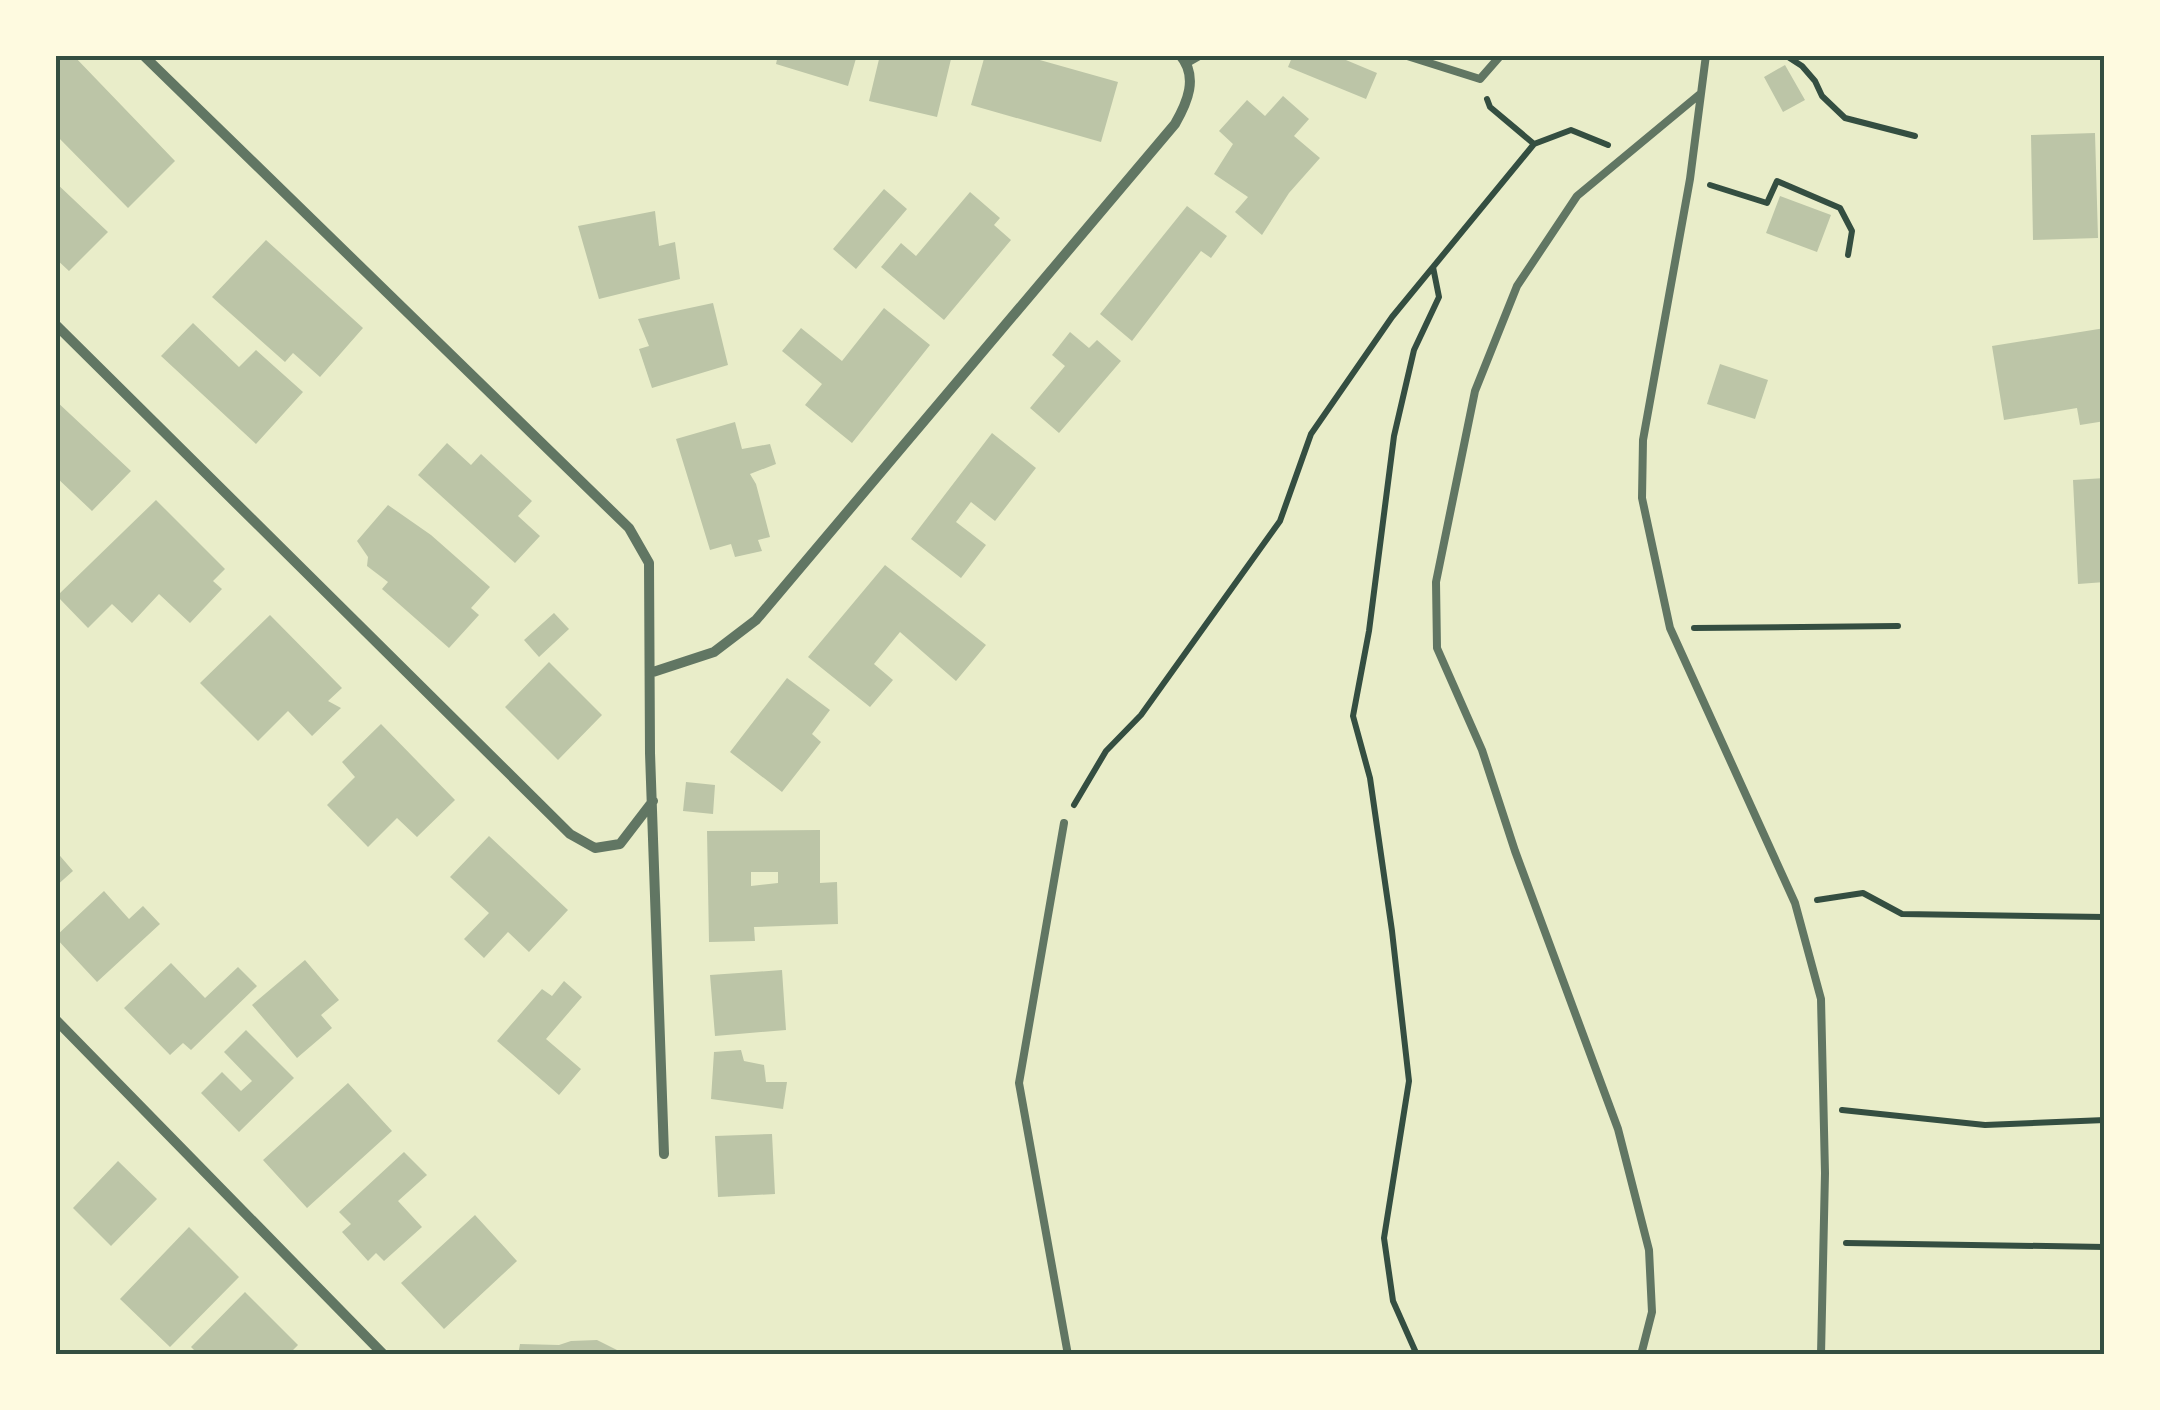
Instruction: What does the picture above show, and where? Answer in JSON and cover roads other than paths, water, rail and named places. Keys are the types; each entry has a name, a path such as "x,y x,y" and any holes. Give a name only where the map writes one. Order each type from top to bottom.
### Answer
{"street":[{"path":"143,55 630,528 649,563 664,1154"},
{"path":"650,673 714,652 756,620 1175,124 1186,105 1190,85 1184,59"},
{"path":"55,324 570,834 596,848 620,844 653,800"},
{"path":"55,1020 384,1355"}],"lane":[{"path":"1184,59 1201,55"},
{"path":"1404,55 1480,79 1501,55"},
{"path":"1706,55 1690,179 1642,440 1642,498 1670,628 1795,903 1821,999 1825,1108 1821,1355"},
{"path":"1640,1355 1652,1312 1648,1250 1618,1130 1515,852 1482,750 1437,648 1436,582 1475,391 1517,286 1576,196 1700,94"},
{"path":"1064,823 1019,1082 1068,1355"}]}
